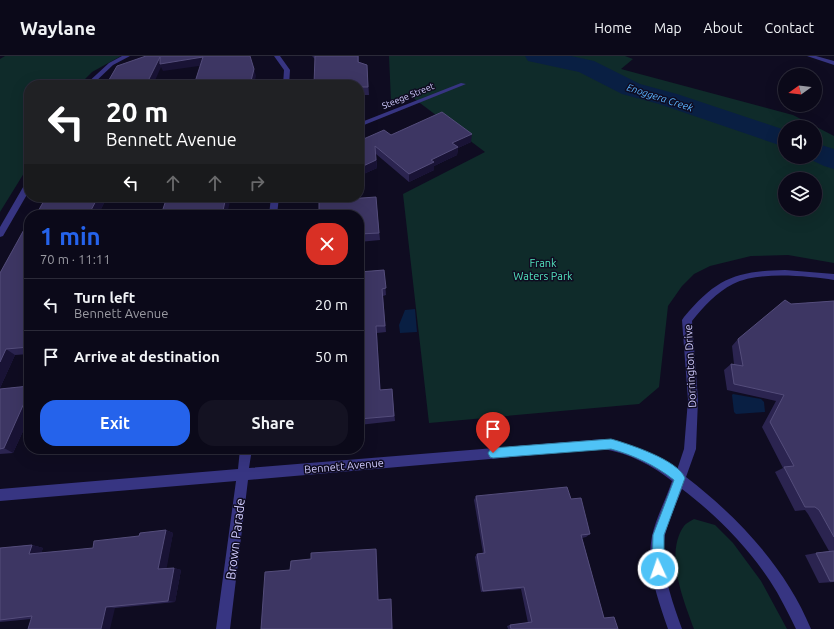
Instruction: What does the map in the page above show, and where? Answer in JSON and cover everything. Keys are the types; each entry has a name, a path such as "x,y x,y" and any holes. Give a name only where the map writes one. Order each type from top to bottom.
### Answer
{"street":[{"path":"93,80 111,64 127,56"},
{"path":"277,56 287,70 286,80"},
{"path":"810,56 834,63"},
{"name":"Steege Street","path":"364,123 463,84"},
{"path":"0,234 24,193"},
{"name":"Dorrington Drive","path":"675,629 661,586 657,545 659,535 689,453 693,400 687,320 699,304 736,279 760,274 834,277"},
{"name":"Bennett Avenue","path":"0,495 604,444 616,444 635,451 663,466 680,478"},
{"name":"Brown Parade","path":"223,629 246,454"},
{"path":"680,478 723,518 768,566 784,591 804,629"}],"green space":[{"path":"5,56 121,56 92,72 84,80 24,80 24,173 0,212 0,59"},
{"name":"Frank Waters Park","path":"389,56 625,56 633,59 621,69 793,115 803,120 778,120 778,164 822,164 822,130 834,136 834,263 788,255 751,256 710,266 694,274 682,286 668,306 659,387 639,404 429,423 403,194 485,152 408,94 391,101"},
{"path":"694,519 715,525 733,543 761,581 787,629 694,629 685,605 678,578 676,550 678,537 684,526"}],"water":[{"path":"415,309 417,332 400,333 399,325 405,310"},
{"path":"733,394 761,399 764,402 765,412 736,414 734,412"}],"building":[{"path":"146,56 250,56 254,69 251,80 196,80 203,57 160,64 160,57 148,80 109,80 117,66"},
{"path":"315,56 358,56 358,62 367,65 368,87 364,87 364,80 314,80"},
{"path":"442,112 472,134 452,143 458,147 431,160 434,162 409,174 375,146 376,160 364,166 364,139 384,130 391,135"},
{"path":"376,197 379,233 364,234 364,210 319,210 319,202 364,202 364,198"},
{"path":"43,202 95,202 91,210 39,210"},
{"path":"165,202 225,202 223,210 163,210"},
{"path":"24,230 24,347 6,349 0,362 0,273"},
{"path":"384,270 386,288 382,289 385,326 376,326 380,390 392,389 394,416 364,419 364,272"},
{"path":"785,300 791,304 834,301 834,537 819,510 815,507 805,507 784,467 794,466 770,422 784,395 734,384 731,364 743,366 738,339"},
{"path":"24,387 24,403 4,448 0,449 0,389"},
{"path":"567,487 571,499 581,498 590,534 581,535 604,618 614,617 618,629 511,629 510,625 532,622 524,587 483,591 477,554 485,553 476,496"},
{"path":"166,530 158,569 174,568 168,601 106,607 101,629 28,629 32,616 0,620 0,548 32,545 29,554 93,548 94,541 139,536 140,533"},
{"path":"376,549 378,600 391,599 392,629 261,629 265,572 290,570 291,561 311,559 311,553"},
{"path":"834,551 834,581 830,581 816,553"}],"waterway":[{"name":"Enoggera Creek","path":"536,56 586,66 631,89 668,99 778,137"},
{"name":"Enoggera Creek","path":"822,154 834,160"}],"route":[{"path":"493,453 616,444 624,446 667,468 680,478 659,535 657,545 658,569"}]}
